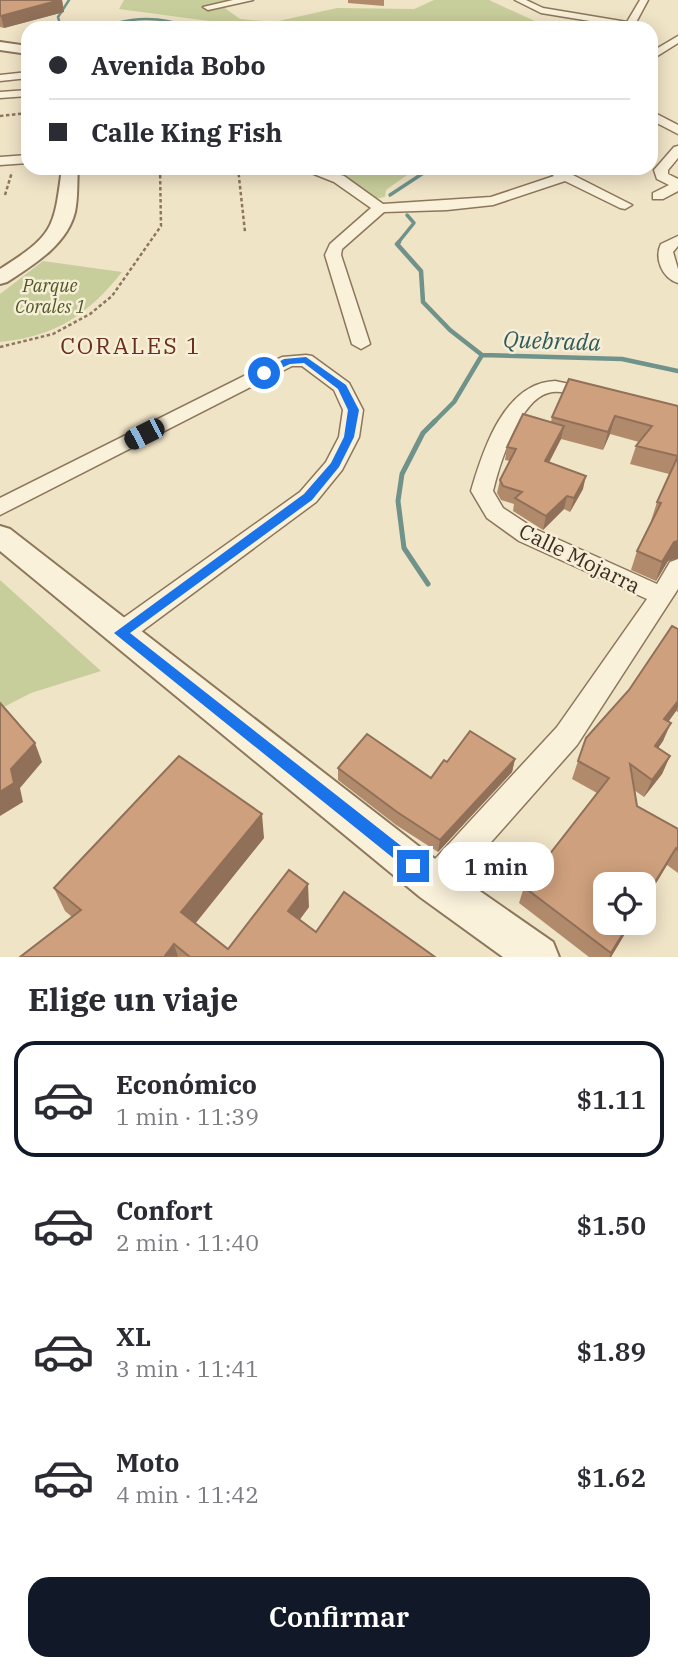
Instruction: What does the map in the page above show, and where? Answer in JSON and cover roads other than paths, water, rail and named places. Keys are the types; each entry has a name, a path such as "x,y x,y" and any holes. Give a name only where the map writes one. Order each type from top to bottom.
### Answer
{"street":[{"path":"208,7 249,0"},
{"path":"519,0 541,10 598,21"},
{"path":"632,21 644,0"},
{"path":"658,52 678,39"},
{"path":"0,46 21,49"},
{"path":"0,78 21,76"},
{"path":"0,95 21,94"},
{"path":"658,119 678,130"},
{"path":"678,150 661,170 662,176 678,185"},
{"path":"0,161 21,160"},
{"path":"0,278 30,258 54,236 64,217 69,175"},
{"path":"327,175 339,179 380,208 447,206 493,201 566,176 625,205"},
{"path":"658,195 678,185"},
{"path":"361,344 333,255 335,247 380,208"},
{"path":"678,240 666,247 664,257 667,266 678,278"},
{"path":"0,507 288,361 306,360 342,387 353,410 349,437 335,465 308,497 121,633"},
{"name":"Calle Mojarra","path":"614,399 560,387 542,388 527,395 488,466 482,491 495,513 527,536 662,597"},
{"path":"0,536 434,883 538,957"},
{"path":"434,883 567,736 662,597 678,568"}],"waterway":[{"name":"Quebrada","path":"59,21 58,17 69,0"},
{"name":"Quebrada","path":"127,21 168,21"},
{"name":"Quebrada","path":"390,195 420,175"},
{"name":"Quebrada","path":"397,244 414,223 407,215"},
{"name":"Quebrada","path":"397,244 421,271 423,302 450,330 482,355"},
{"path":"428,584 404,548 398,501 402,474 423,433 454,402 482,355"},
{"name":"Quebrada","path":"482,355 622,359 678,371"}],"district":[{"name":"CORALES 1","path":"131,345"}],"park label":[{"name":"Parque Corales 1","path":"50,295"}]}
